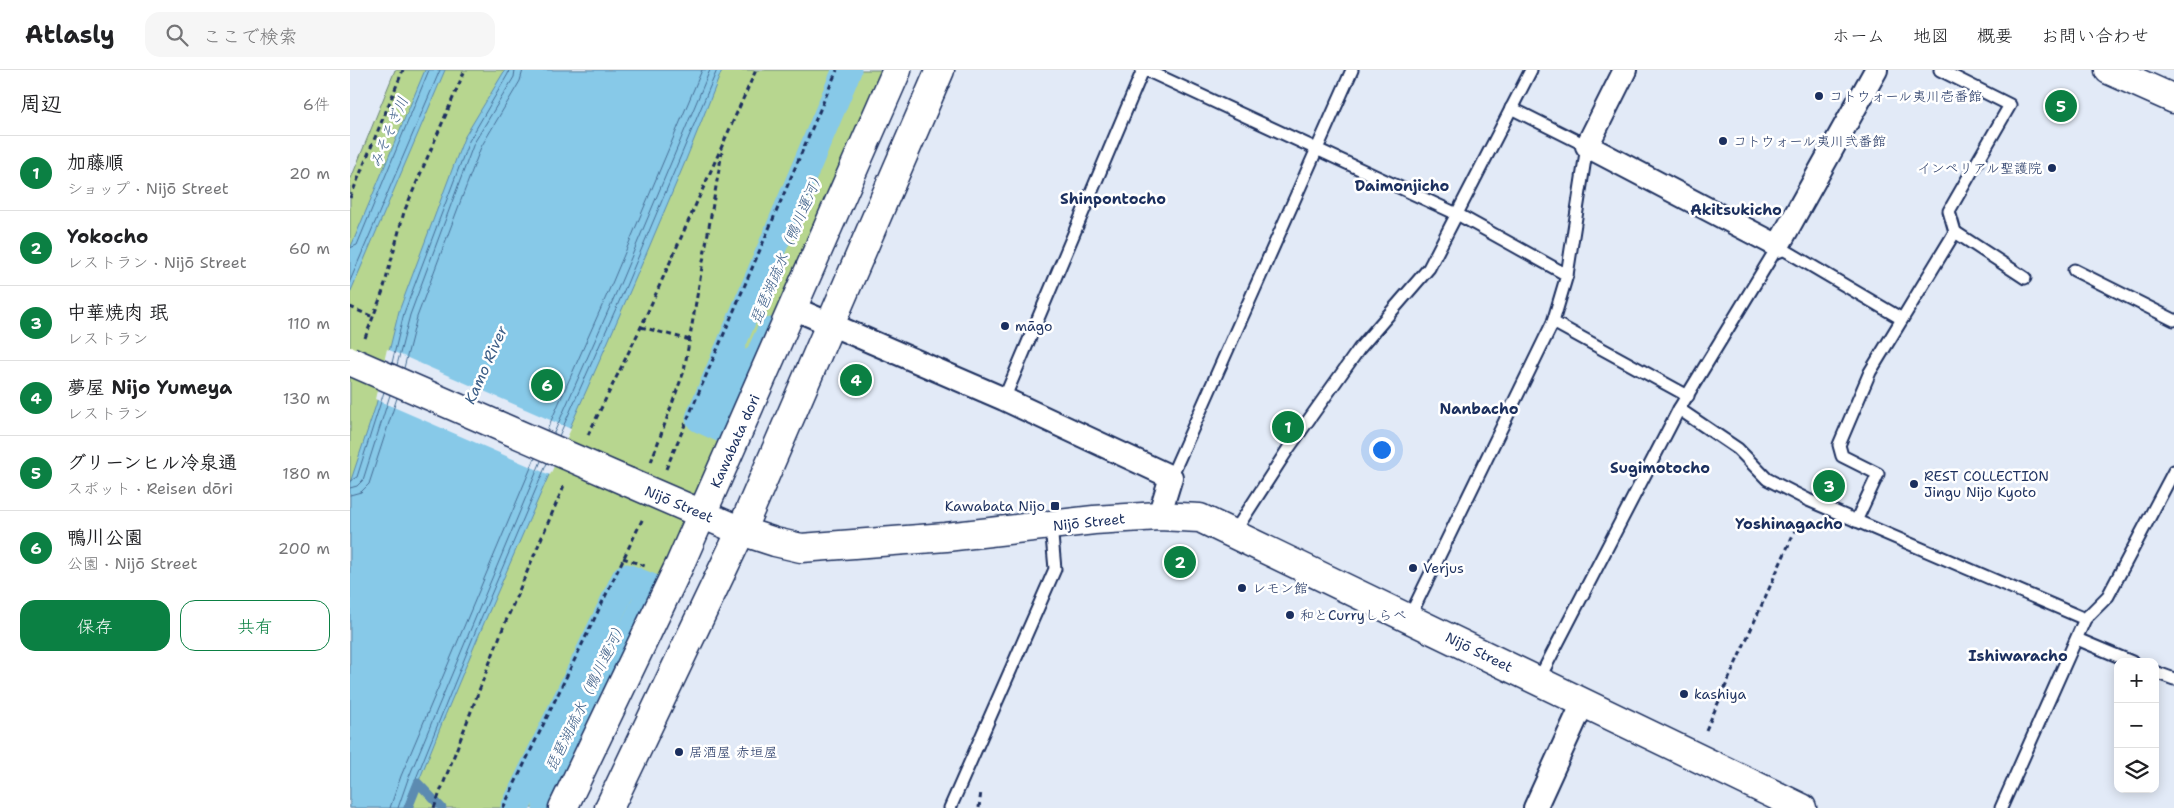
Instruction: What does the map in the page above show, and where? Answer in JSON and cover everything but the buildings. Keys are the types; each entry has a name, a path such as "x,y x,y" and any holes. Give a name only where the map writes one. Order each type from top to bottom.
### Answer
{"street":[{"name":"Kawabata dori","path":"563,808 702,515 897,70"},
{"path":"609,808 741,531 940,70"},
{"path":"1624,70 1587,146 1778,246 1876,70"},
{"path":"2109,70 2174,100"},
{"path":"793,308 1004,400 1171,478 1159,516"},
{"name":"Nijō Street","path":"357,352 638,475 702,515 741,531 801,548 946,537 1094,520 1159,516 1200,518 1694,756 1769,801 1802,808"},
{"path":"1535,808 1583,703"}],"lane":[{"path":"1004,400 1144,70 1457,214 1567,274"},
{"path":"1171,478 1352,70"},
{"path":"1233,534 1288,449 1359,349 1429,268 1531,70"},
{"path":"1940,70 2010,105 1949,211 1955,232 2025,278"},
{"path":"1409,618 1553,322 1567,274 1587,146 1512,108"},
{"path":"1856,521 1878,474 1842,456 1839,445 1870,372 1955,232"},
{"path":"1538,681 1679,409 1778,246 1902,320"},
{"path":"2074,270 2174,320"},
{"path":"1553,322 1688,396"},
{"path":"1679,409 1738,449 1767,478 1808,500 2085,619"},
{"path":"2001,808 2085,619 2108,596 2174,471"},
{"path":"950,808 1055,569 1051,525"},
{"path":"2076,639 2122,658"},
{"path":"2159,674 2174,680"}],"path":[{"path":"350,198 403,70"},
{"path":"357,352 384,291 404,212 464,70"},
{"path":"584,442 641,327 756,70"},
{"path":"663,475 837,70"},
{"path":"638,475 684,371 723,146"},
{"path":"350,307 373,318"},
{"path":"641,327 690,340"},
{"path":"434,808 503,628 568,477"},
{"path":"1694,756 1808,500"},
{"path":"503,808 645,515"},
{"path":"624,558 645,568 654,566"}],"green space":[{"path":"395,70 887,70 653,589 547,808 350,808 350,181"}],"water":[{"path":"425,70 445,70 350,293 350,249"},
{"name":"Kamo River","path":"505,70 722,70 646,255 484,622 408,808 350,808 350,483 376,405 399,311 464,138"}],"pier":[{"path":"387,349 571,429 550,475 375,399"}],"waterway":[{"name":"琵琶湖疏水（鴨川運河）","path":"771,332 756,364 750,363 722,428 700,418 847,70"},
{"name":"琵琶湖疏水（鴨川運河）","path":"515,808 626,578 653,589 547,808"},
{"path":"408,808 418,783 442,808"}],"place":[{"name":"コトウォール夷川壱番館","path":"1819,96"},
{"name":"グリーンヒル冷泉通","path":"2061,106"},
{"name":"コトウォール夷川弐番館","path":"1723,141"},
{"name":"インペリアル聖護院","path":"2052,168"},
{"name":"māgo","path":"1005,326"},
{"name":"夢屋 Nijo Yumeya","path":"856,380"},
{"name":"鴨川公園","path":"547,385"},
{"name":"加藤順","path":"1288,427"},
{"name":"REST COLLECTION Jingu Nijo Kyoto","path":"1914,484"},
{"name":"中華焼肉 珉","path":"1829,486"},
{"name":"Kawabata Nijo","path":"1055,506"},
{"name":"Yokocho","path":"1180,562"},
{"name":"Verjus","path":"1413,568"},
{"name":"レモン館","path":"1242,588"},
{"name":"和とCurryしらべ","path":"1290,615"},
{"name":"kashiya","path":"1684,694"},
{"name":"居酒屋 赤垣屋","path":"679,752"}],"district":[{"name":"Daimonjicho","path":"1402,186"},
{"name":"Shinpontocho","path":"1113,199"},
{"name":"Akitsukicho","path":"1736,210"},
{"name":"Nanbacho","path":"1479,409"},
{"name":"Sugimotocho","path":"1660,468"},
{"name":"Yoshinagacho","path":"1789,524"},
{"name":"Ishiwaracho","path":"2018,656"}],"water label":[{"name":"みそそぎ川","path":"389,132"}]}
